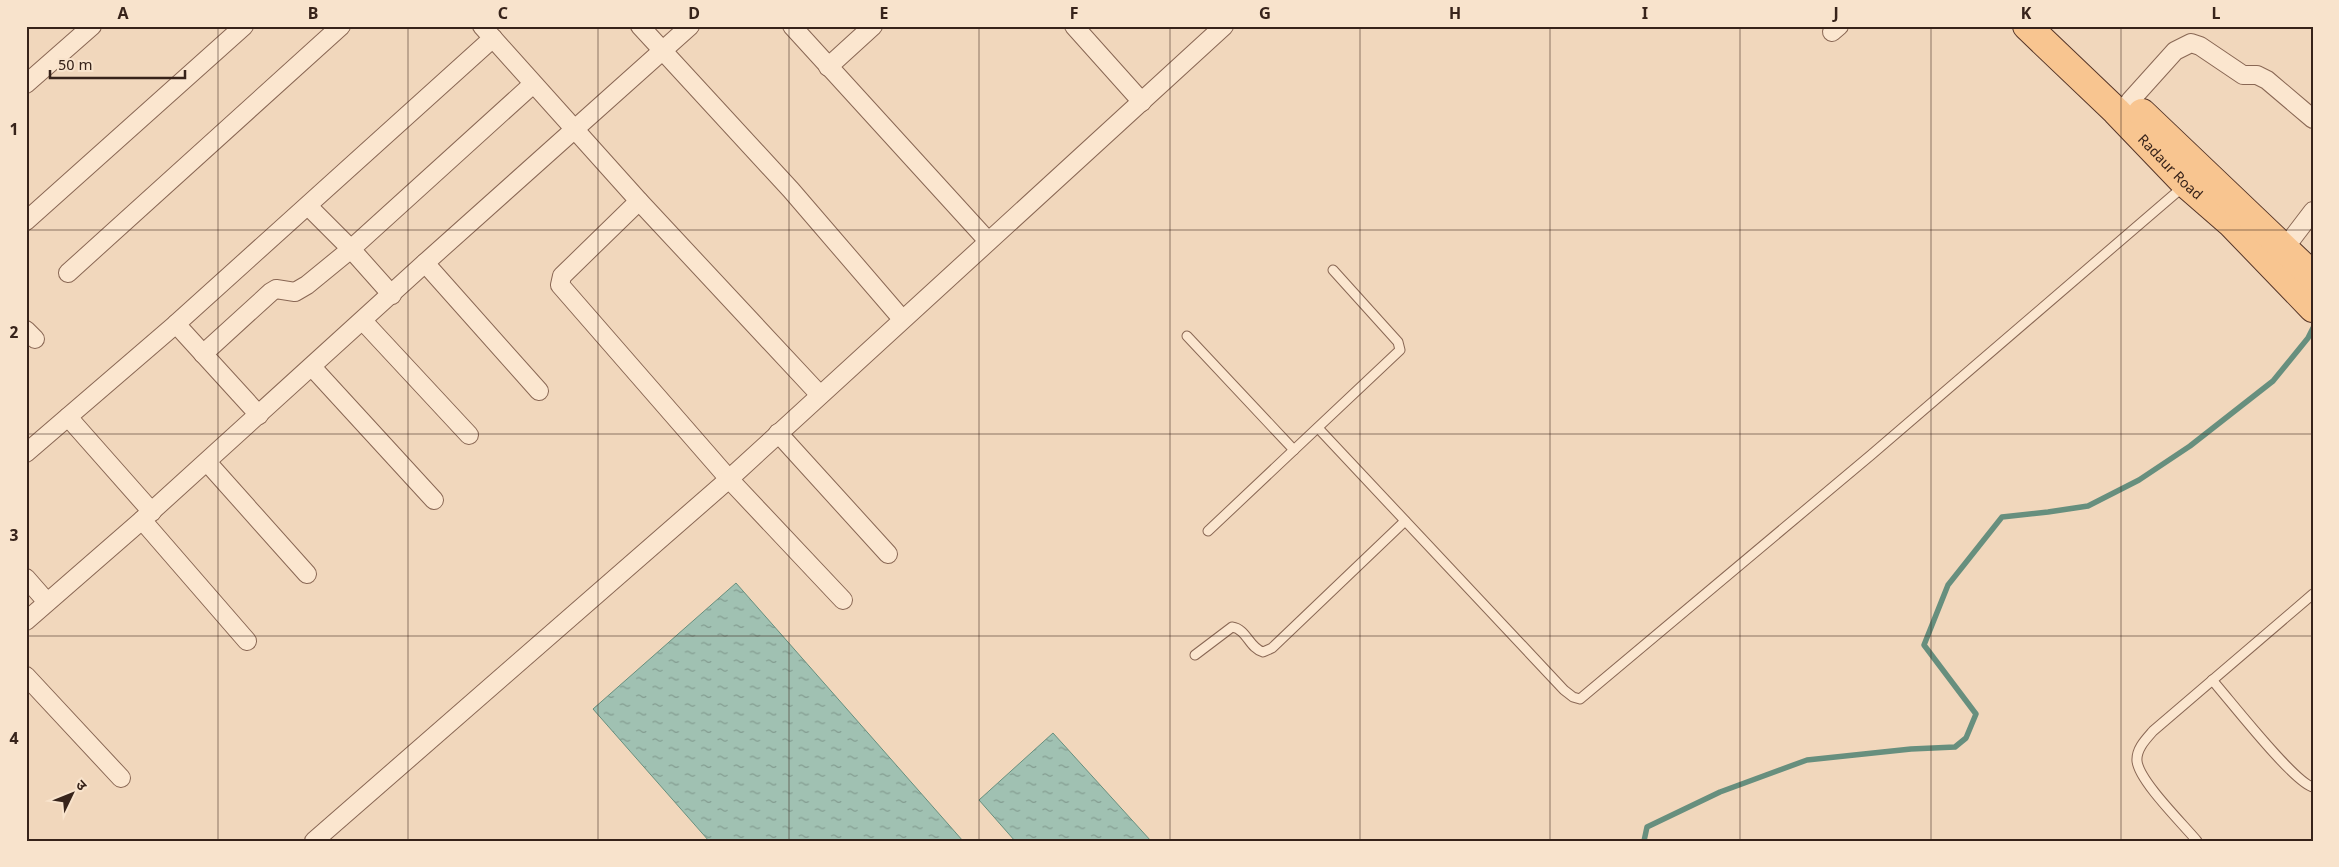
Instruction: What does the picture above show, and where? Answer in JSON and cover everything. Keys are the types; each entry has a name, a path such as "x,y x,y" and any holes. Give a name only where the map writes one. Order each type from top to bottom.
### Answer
{"main road":[{"name":"Radaur Road","path":"2027,26 2116,111 2186,184 2308,293"},
{"name":"Radaur Road","path":"2051,26 2284,249 2308,293"}],"street":[{"path":"27,81 92,26"},
{"path":"26,221 244,26"},
{"path":"68,273 341,26"},
{"path":"640,26 790,190 902,319"},
{"path":"26,621 147,516 425,263 690,26"},
{"path":"792,26 988,241"},
{"path":"828,67 873,26"},
{"path":"1074,26 1142,102"},
{"path":"314,841 729,478 1224,26"},
{"path":"26,453 176,324 308,206 488,32 574,130 820,395"},
{"path":"2130,101 2175,52 2191,43 2200,46 2243,75 2257,75 2267,80 2313,119"},
{"path":"203,354 270,292 276,289 289,292 300,291 351,248 533,84"},
{"path":"639,201 562,276 560,285 729,478 843,600"},
{"path":"308,206 351,248 392,295"},
{"path":"2284,249 2313,211"},
{"path":"425,263 539,391"},
{"path":"363,321 469,435"},
{"path":"176,324 259,415"},
{"path":"312,367 434,500"},
{"path":"68,417 247,641"},
{"path":"778,433 888,554"},
{"path":"207,462 307,574"},
{"path":"26,578 48,602"},
{"path":"26,676 121,778"}],"lane":[{"path":"1318,428 1564,690 1573,697 1580,699 1871,455 2186,184"},
{"path":"1208,531 1400,350 1398,342 1333,270"},
{"path":"1187,336 1294,450"},
{"path":"1195,655 1232,627 1240,630 1256,649 1263,652 1272,648 1405,521"},
{"path":"2198,841 2147,784 2137,761 2141,744 2153,731 2313,594"},
{"path":"2212,680 2292,772 2307,786 2313,787"}],"water":[{"path":"736,583 963,841 709,841 593,709"},
{"path":"1053,733 1151,841 1015,841 979,800"}],"waterway":[{"path":"1644,841 1647,827 1720,792 1807,760 1911,749 1955,747 1966,738 1976,714 1924,645 1948,585 2002,517 2088,506 2139,480 2190,446 2273,381 2308,338 2313,328"}]}
